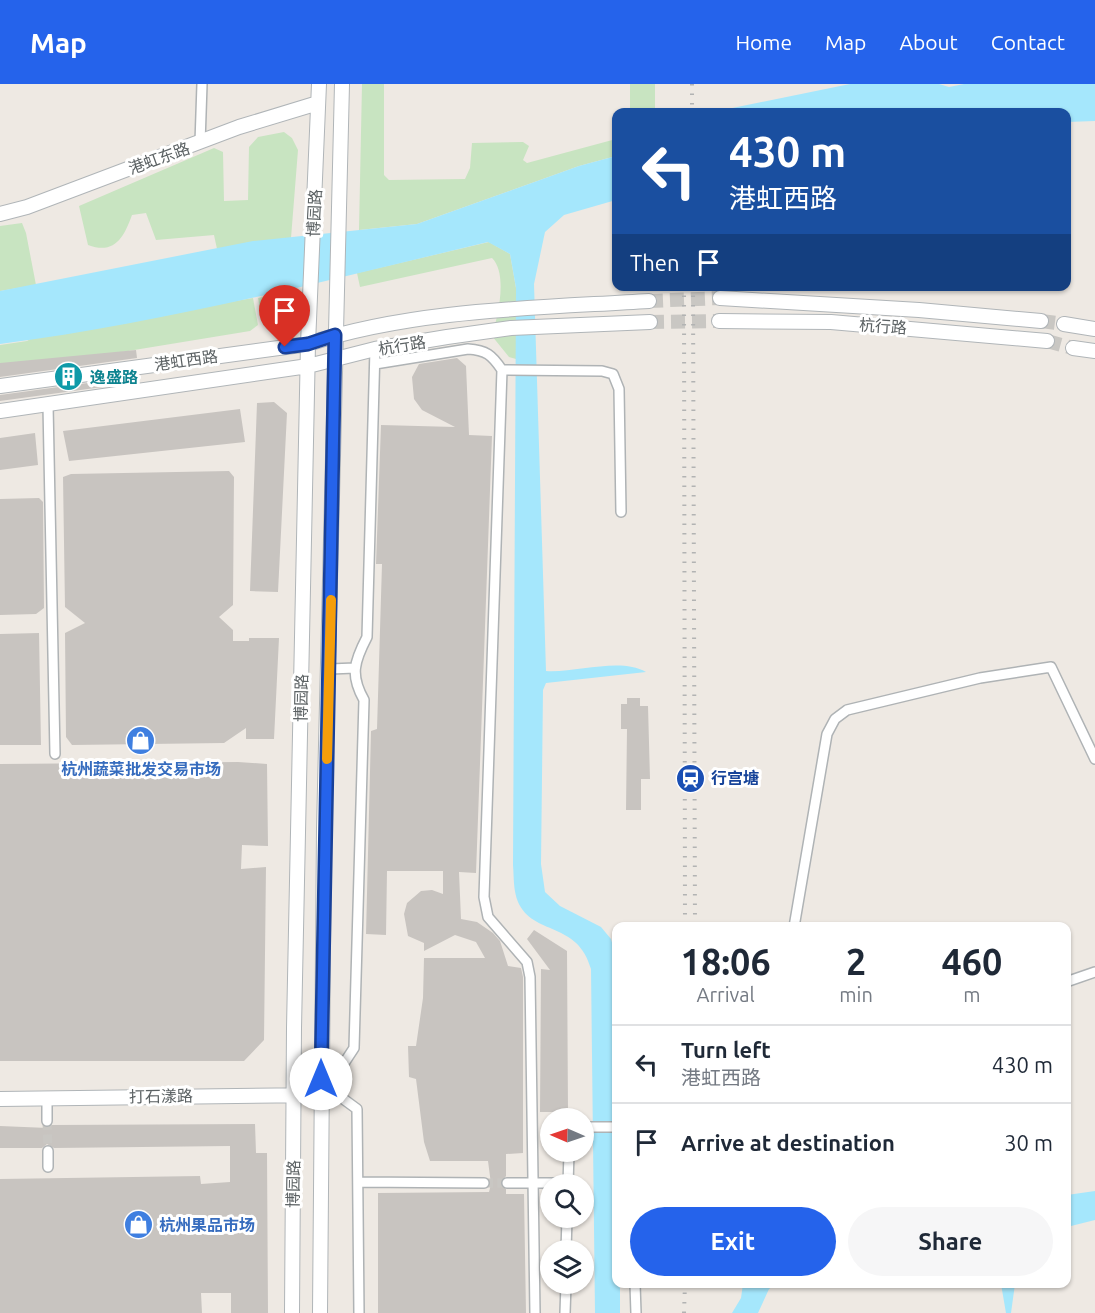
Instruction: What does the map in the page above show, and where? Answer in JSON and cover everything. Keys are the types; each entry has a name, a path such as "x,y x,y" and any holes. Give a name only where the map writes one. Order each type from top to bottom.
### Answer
{"main road":[{"name":"博园路","path":"292,1313 308,344 319,84"},
{"name":"博园路","path":"320,1313 324,828 330,669 335,335 339,284 342,84"},
{"name":"港虹东路","path":"0,214 27,207 239,127 318,103"},
{"name":"杭行路","path":"720,298 919,310 1041,321"},
{"name":"杭行路","path":"335,335 438,317 512,309 649,302"},
{"name":"杭行路","path":"719,321 831,322 1047,341"},
{"name":"杭行路","path":"336,360 375,349 511,328 650,322"},
{"path":"1064,324 1095,330"},
{"name":"港虹西路","path":"0,386 308,344 335,335"},
{"path":"1073,348 1095,351"},
{"name":"港虹西路","path":"0,411 336,360"},
{"name":"打石漾路","path":"0,1099 321,1095"}],"street":[{"path":"200,143 202,84"},
{"path":"321,1079 337,1074 354,1048 364,700 355,684 355,668 358,654 367,637 375,349"},
{"path":"375,364 468,350 482,350 493,356 502,370 484,897 488,917 527,962 530,977 535,1313"},
{"path":"502,370 602,371 613,374 619,389 621,512"},
{"path":"48,405 55,754"},
{"path":"795,922 827,734 835,719 847,710 980,678 1051,667 1095,759"},
{"path":"330,669 355,668"},
{"path":"1071,980 1095,972"},
{"path":"337,1074 342,1098 357,1109 359,1313"},
{"path":"47,1098 47,1121"},
{"path":"594,1127 612,1127"},
{"path":"48,1151 48,1167"},
{"path":"358,1182 484,1183"},
{"path":"507,1183 540,1183"},
{"path":"635,1288 636,1313"},
{"path":"565,1313 566,1294"}],"green space":[{"path":"362,84 384,84 384,175 389,180 465,179 470,168 472,143 523,142 529,146 523,160 527,163 612,140 612,157 579,166 417,224 359,230"},
{"path":"630,84 655,84 655,108 630,108"},
{"path":"284,132 292,138 298,150 291,238 217,249 214,235 156,240 146,213 132,215 122,237 112,246 105,248 88,245 79,206 214,148 223,152 224,201 248,200 249,147 258,137"},
{"path":"22,223 36,285 0,291 0,226"},
{"path":"489,242 510,254 516,288 516,359 509,357 492,336 499,307 501,284 497,265 492,258 360,287 357,273"},
{"path":"291,291 282,313 263,325 258,298"},
{"path":"253,298 258,325 250,331 0,372 0,345 27,341 37,335"}],"water":[{"path":"850,84 939,84 949,87 964,84 1095,84 1095,121 1071,122 1071,108 733,108"},
{"path":"612,157 612,201 564,215 545,232 534,284 546,671 624,666 646,672 546,683 543,690 541,864 545,892 560,906 601,927 612,943 612,1288 620,1288 620,1313 595,1313 591,969 585,954 576,943 525,913 518,902 514,884 516,288 510,254 488,242 184,313 0,344 0,291 253,241 417,224 579,166"},
{"path":"1095,1191 1095,1220 1071,1226 1071,1194"},
{"path":"742,1288 770,1288 758,1313 732,1313 741,1298"},
{"path":"1002,1288 1014,1288 1011,1313 1006,1313"}],"building":[{"path":"136,350 137,358 0,377 0,363"},
{"path":"457,358 466,366 469,435 492,436 476,873 459,872 461,919 477,922 493,933 500,941 508,966 521,968 523,977 523,1153 506,1154 506,1176 500,1184 506,1189 506,1194 524,1194 526,1313 378,1313 378,1193 489,1192 491,1184 488,1161 430,1161 424,1142 416,1079 409,1077 408,1046 416,1046 423,998 424,958 485,958 476,942 455,935 424,951 424,943 408,936 404,914 407,903 421,891 432,890 443,894 443,871 387,871 386,935 366,934 371,731 377,729 382,564 376,564 381,425 455,427 422,410 414,399 412,377 419,364"},
{"path":"139,376 139,382 0,401 0,395"},
{"path":"274,402 287,413 278,592 250,591 257,403"},
{"path":"240,409 245,442 69,461 63,431"},
{"path":"35,433 38,465 0,470 0,438"},
{"path":"229,471 234,477 233,605 219,617 233,630 233,641 249,641 249,638 279,638 274,739 246,739 246,728 224,743 72,745 66,737 65,633 85,623 65,607 63,477 71,474"},
{"path":"39,498 43,502 44,608 36,614 0,615 0,499"},
{"path":"39,633 41,745 0,745 0,634"},
{"path":"627,698 640,698 640,706 648,706 650,779 641,779 641,810 626,810 627,729 621,729 621,704 627,704"},
{"path":"238,762 267,764 268,846 242,845 241,869 266,867 264,1040 244,1061 0,1061 0,764"},
{"path":"534,930 567,951 568,1108 540,1108 541,969 550,970 527,939"},
{"name":"杭州果品市场","path":"255,1124 256,1153 267,1153 268,1313 231,1313 231,1293 201,1293 202,1313 0,1313 0,1179 200,1176 201,1184 230,1182 230,1146 54,1148 47,1144 42,1148 0,1148 0,1126 48,1128 52,1125"}],"tunnel":[{"path":"649,301 720,298"},
{"path":"650,322 719,321"},
{"path":"1041,321 1064,324"},
{"path":"1047,341 1073,348"},
{"path":"47,1121 48,1151"},
{"path":"484,1183 507,1183"}],"railway":[{"path":"692,84 692,108"},
{"path":"684,291 685,922"},
{"path":"693,291 695,922"},
{"path":"684,1313 685,1288"}],"slow traffic":[{"path":"327,759 331,600"}],"place":[{"name":"逸盛路","path":"69,377"},
{"name":"杭州蔬菜批发交易市场","path":"141,741"},
{"name":"行宫塘","path":"690,778"},
{"name":"杭州果品市场","path":"138,1225"}],"route":[{"path":"285,347 308,344 335,335 321,1079"}]}
